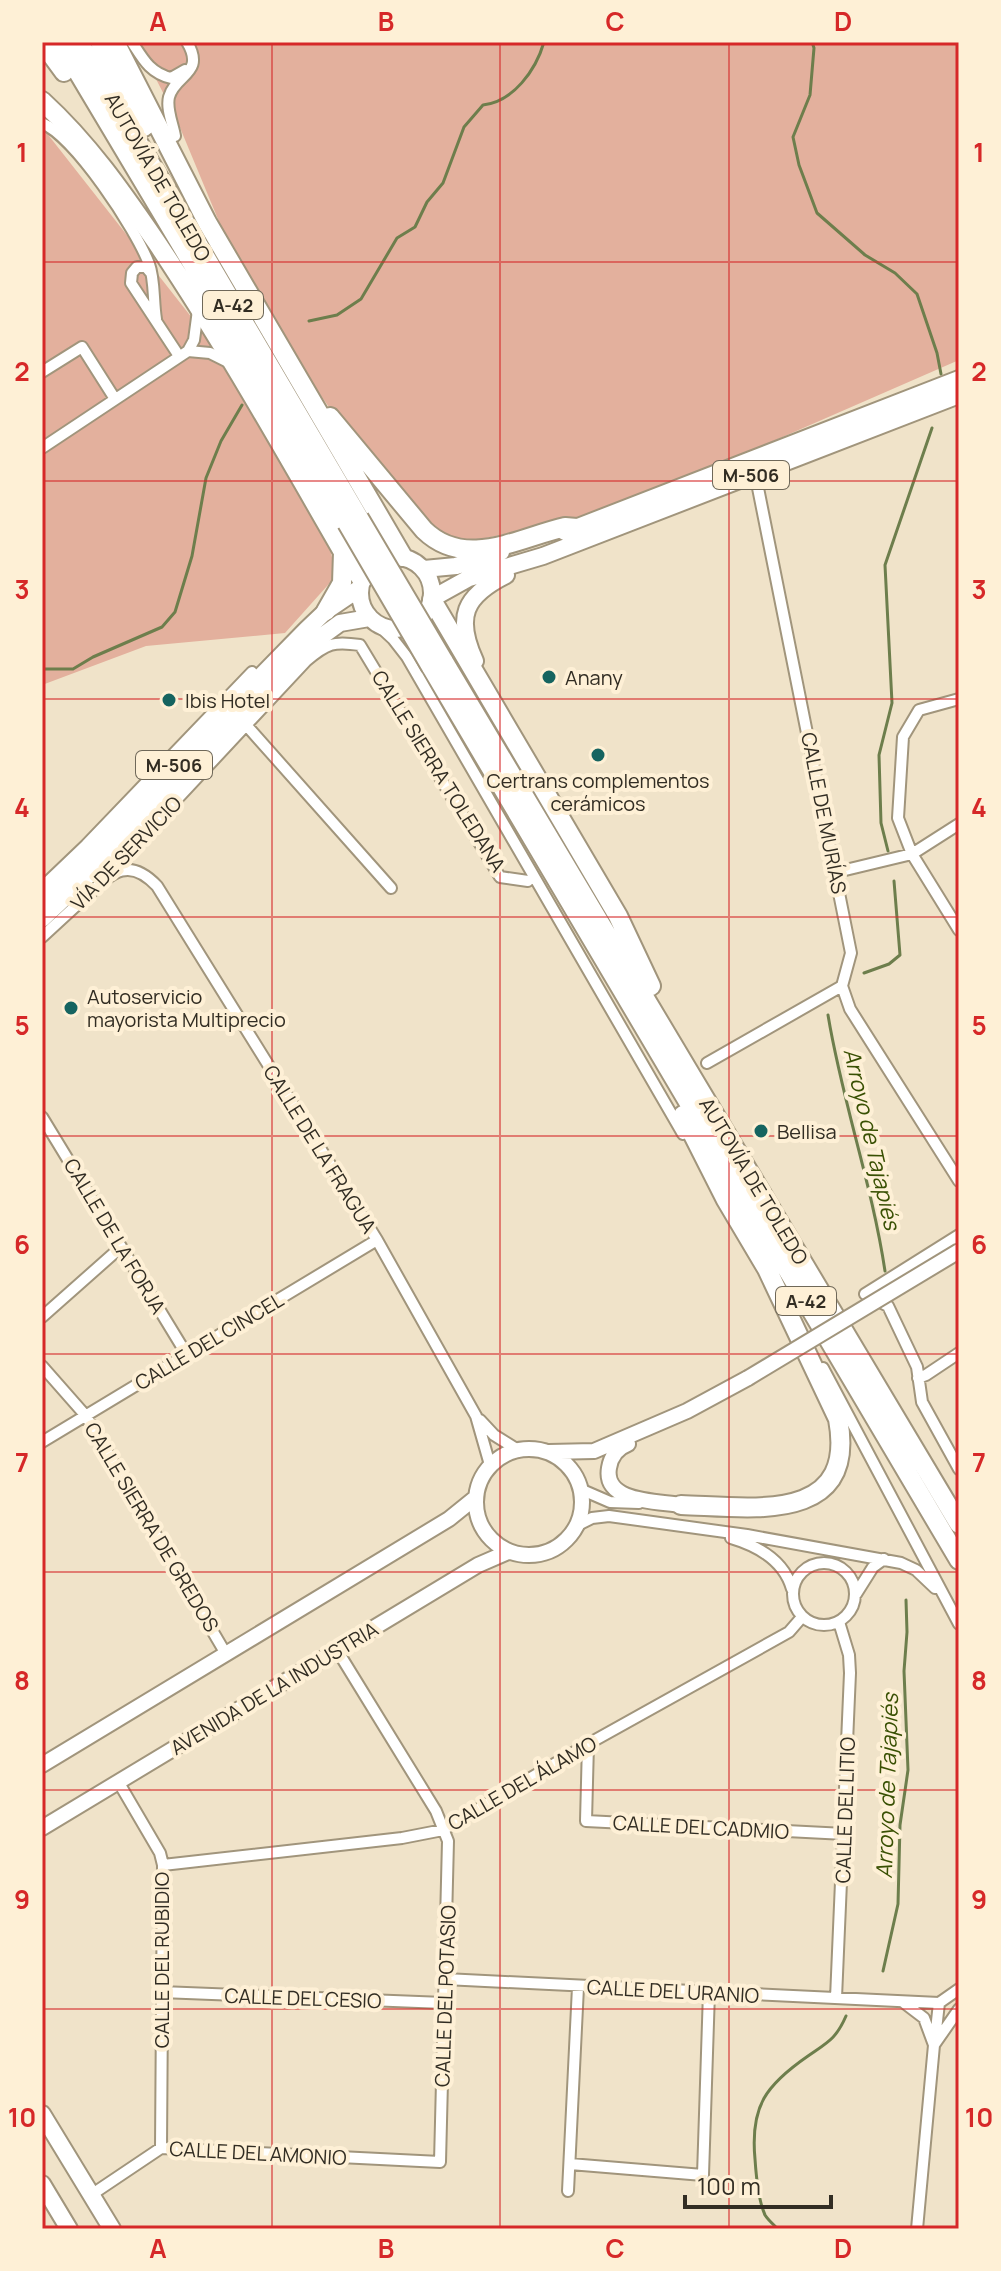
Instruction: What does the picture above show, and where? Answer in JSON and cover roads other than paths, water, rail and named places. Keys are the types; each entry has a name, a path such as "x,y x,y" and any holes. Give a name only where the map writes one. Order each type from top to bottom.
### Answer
{"highway":[{"path":"42,42 78,93 114,136"},
{"name":"AUTOVÍA DE TOLEDO","path":"60,42 197,274 357,518"},
{"name":"AUTOVÍA DE TOLEDO","path":"79,42 357,518"},
{"path":"100,42 193,220 357,518"},
{"path":"115,42 207,222 403,557"},
{"path":"129,42 212,215 224,249"},
{"path":"108,92 122,105 193,220"},
{"path":"42,101 64,120 106,171 198,304 361,584"},
{"path":"294,373 424,530 441,544 470,551 552,530 577,528"},
{"name":"A-42","path":"357,518 674,1044"},
{"path":"326,611 342,583 343,552"},
{"path":"432,599 618,916 658,1000 674,1044"},
{"name":"A-42","path":"441,660 653,1043 959,1560"},
{"path":"653,1043 669,1085 726,1200 767,1269 838,1419 841,1433 837,1464 820,1490 808,1499 770,1508 681,1505"},
{"name":"AUTOVÍA DE TOLEDO","path":"674,1044 959,1524"}],"main road":[{"name":"M-506","path":"424,569 456,566 577,528 959,379"},
{"name":"M-506","path":"42,919 111,854 340,623 373,622 389,630 412,627 421,620 432,599 469,578 543,556 959,395"},
{"path":"491,704 468,647 463,617 476,594 487,584 543,556"},
{"name":"M-506","path":"42,900 123,822 306,630 361,584 369,569 379,561 403,557"},
{"path":"403,557 424,569 431,583 432,599"},
{"path":"361,584 361,604 373,622"},
{"path":"42,2114 112,2229"},
{"path":"42,2184 69,2229"}],"street":[{"path":"129,42 150,69 159,75 171,78 183,73 193,59"},
{"path":"175,136 167,102 171,91 191,72 193,59 187,42"},
{"path":"42,110 64,120"},
{"path":"42,123 54,128 128,222 151,273 156,319"},
{"path":"151,273 146,267 137,267 132,273 131,283 184,354"},
{"path":"42,447 184,354 194,340 198,304"},
{"path":"42,372 82,347 115,399"},
{"path":"184,354 210,353 233,364"},
{"name":"CALLE DE MURÍAS","path":"758,488 851,953 842,986"},
{"path":"373,622 393,639 407,657 579,950 660,1096 726,1200"},
{"name":"VÍA DE SERVICIO","path":"42,937 76,906 247,726 305,657 338,642 360,645"},
{"name":"CALLE SIERRA TOLEDANA","path":"360,645 500,877 528,881"},
{"name":"VÍA DE SERVICIO","path":"42,887 252,672"},
{"path":"959,699 919,710 903,737 898,818 912,854 959,930"},
{"path":"247,726 391,888"},
{"path":"837,872 912,854 959,824"},
{"name":"CALLE DE LA FRAGUA","path":"76,906 118,871 132,868 144,873 157,886 377,1240 476,1416 486,1441 490,1465"},
{"path":"707,1063 842,986 850,1009 959,1181"},
{"name":"CALLE DE LA FORJA","path":"42,1117 187,1355"},
{"path":"959,1235 865,1294 888,1306 917,1367 922,1402 959,1469"},
{"name":"CALLE DEL CINCEL","path":"42,1442 377,1240"},
{"path":"42,1317 121,1247"},
{"path":"941,1593 916,1570 884,1559 747,1535 609,1516 592,1518 576,1526 559,1546 525,1556 508,1552 494,1543 483,1530 475,1498 480,1480 490,1465 503,1456 518,1450 533,1449 548,1452 594,1451 687,1411 748,1378 959,1251"},
{"path":"767,1269 854,1423 959,1624"},
{"path":"918,1378 959,1353"},
{"name":"CALLE SIERRA DE GREDOS","path":"42,1366 86,1416 226,1654"},
{"path":"681,1505 619,1493 608,1478 609,1467 619,1447 656,1432 687,1411"},
{"name":"CALLE DE LA FRAGUA","path":"476,1416 494,1435 518,1450"},
{"path":"576,1526 582,1504 579,1485 585,1463 594,1451"},
{"path":"548,1452 560,1459 579,1485 610,1502 681,1505"},
{"path":"42,1765 449,1519 475,1498"},
{"path":"706,1531 748,1543 770,1556 789,1577 794,1605 802,1617 813,1624 826,1626 839,1622 853,1606 856,1594 873,1567 884,1559"},
{"name":"AVENIDA DE LA INDUSTRIA","path":"42,1828 478,1565 508,1552"},
{"path":"792,1591 797,1578 806,1568 819,1563 833,1564 845,1570 853,1581 856,1594"},
{"name":"CALLE DEL ÁLAMO","path":"163,1865 402,1838 443,1830 588,1744 782,1636 802,1617"},
{"name":"CALLE DEL LITIO","path":"836,1998 850,1673 849,1655 839,1622"},
{"name":"CALLE DEL POTASIO","path":"337,1650 436,1811 448,1841 440,2162"},
{"name":"CALLE DEL CADMIO","path":"588,1744 586,1821 845,1834"},
{"name":"CALLE DEL RUBIDIO","path":"119,1783 160,1853 163,1865 161,2148"},
{"name":"CALLE DEL URANIO","path":"445,1979 939,2003"},
{"path":"568,2191 578,1987"},
{"path":"917,2229 939,2003 959,1989"},
{"name":"CALLE DEL CESIO","path":"161,1992 444,2003"},
{"path":"570,2164 703,2175 709,1992"},
{"path":"901,2001 924,2018 934,2045"},
{"path":"934,2045 959,2009"},
{"name":"CALLE DEL AMONIO","path":"91,2195 161,2148 440,2162"}],"waterway":[{"path":"309,321 337,315 361,299 397,238 415,227 427,202 443,183 464,127 483,105 504,98 522,83 544,42"},
{"name":"Arroyo de Tajapiés","path":"812,42 810,95 793,137 799,165 817,213 865,255 895,273 917,294 941,374"},
{"path":"42,669 73,669 162,627 175,612 192,556 206,478 221,441 242,405"},
{"name":"Arroyo de Tajapiés","path":"888,851 881,823 879,755 892,703 885,565 932,428"},
{"name":"Arroyo de Tajapiés","path":"864,973 889,964 900,955 894,881"},
{"name":"Arroyo de Tajapiés","path":"828,1015 873,1206 885,1271"},
{"name":"Arroyo de Tajapiés","path":"883,1971 898,1904 900,1825 908,1770 904,1671 906,1600"},
{"name":"Arroyo de Tajapiés","path":"778,2229 765,2215 758,2188 754,2141 758,2111 771,2087 831,2039 846,2016"}],"place":[{"name":"Anany","path":"549,677"},
{"name":"Ibis Hotel","path":"169,700"},
{"name":"Certrans complementos cerámicos","path":"598,755"},
{"name":"Autoservicio mayorista Multiprecio","path":"71,1008"},
{"name":"Bellisa","path":"761,1131"}]}
